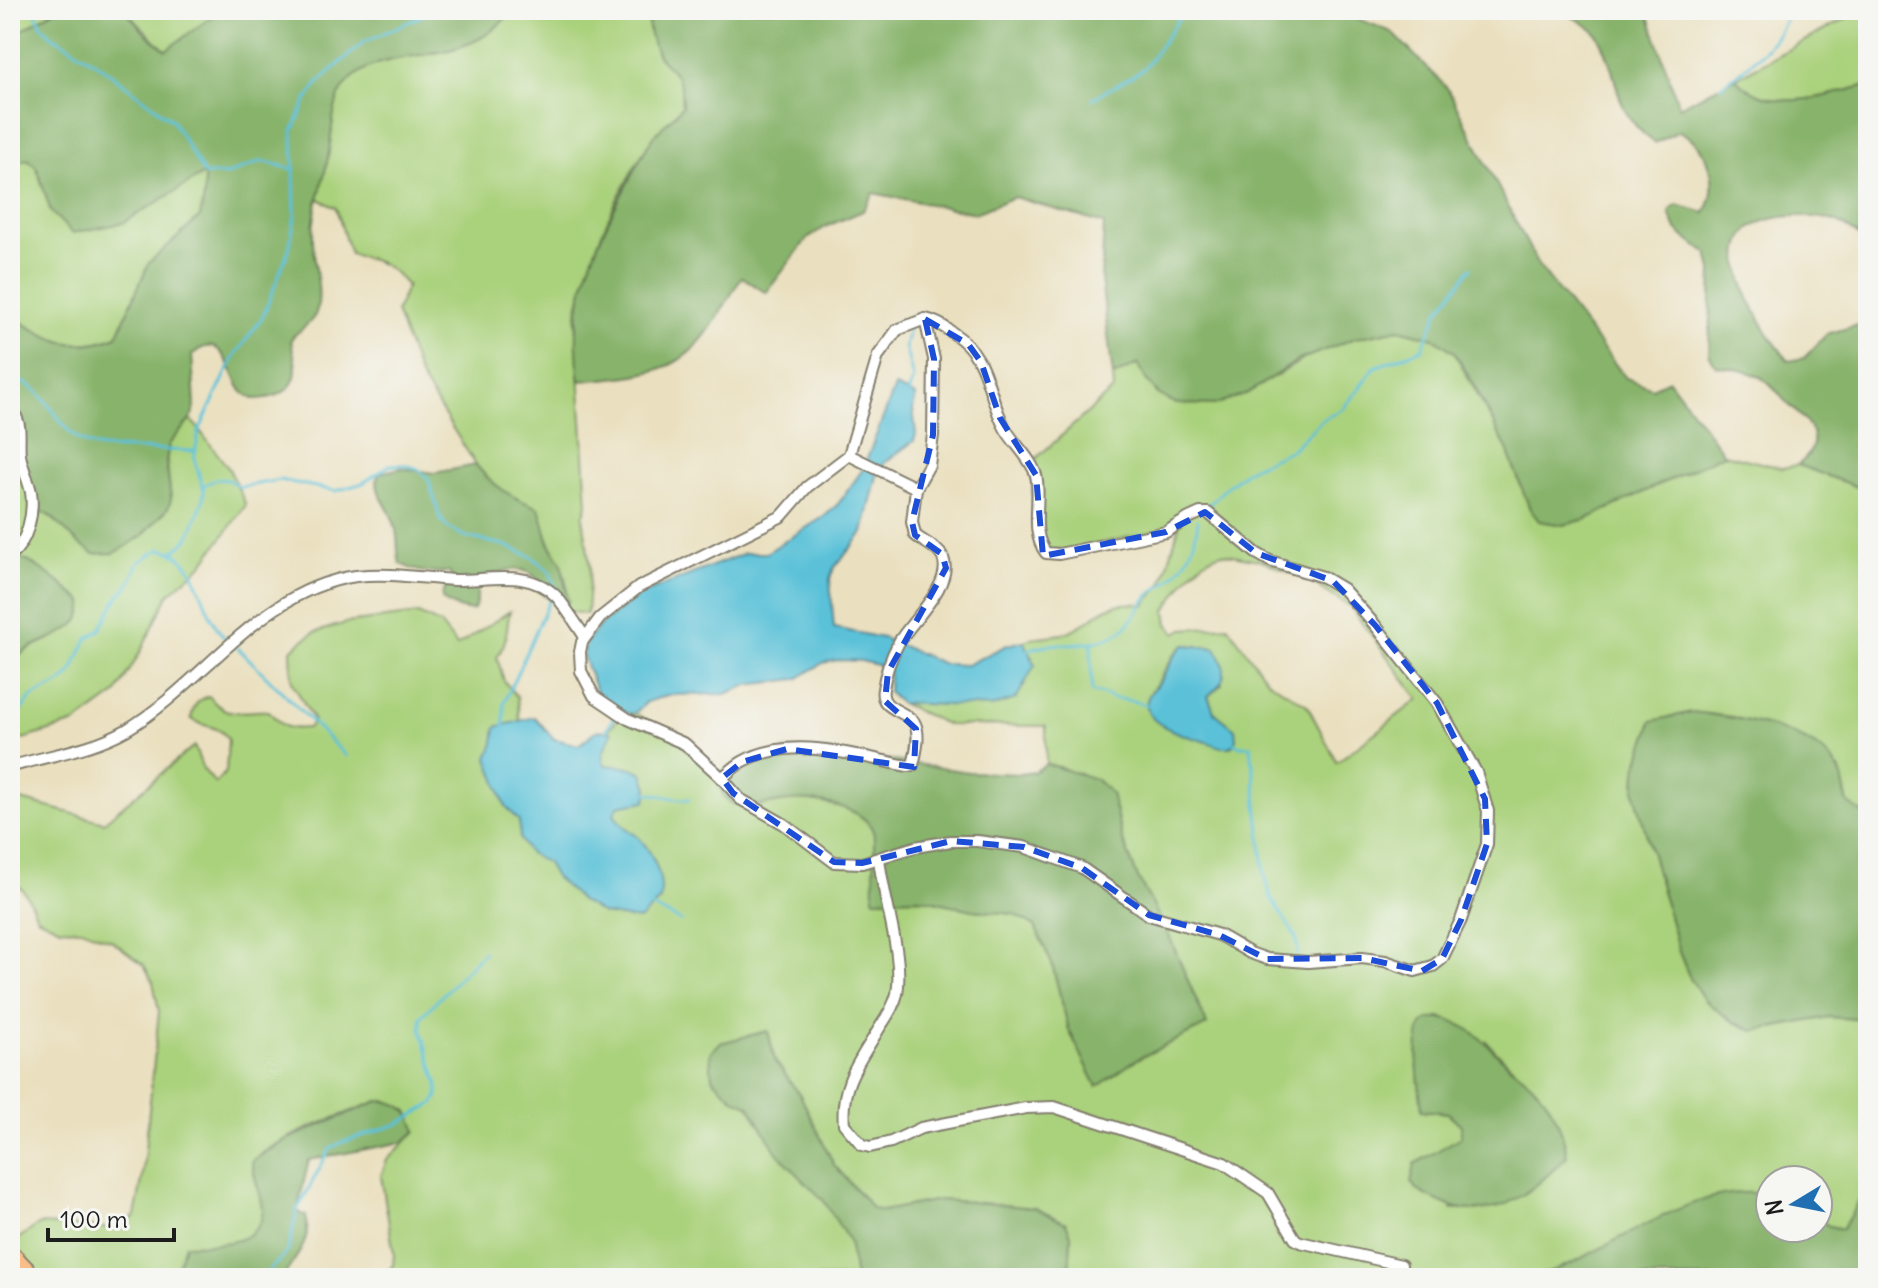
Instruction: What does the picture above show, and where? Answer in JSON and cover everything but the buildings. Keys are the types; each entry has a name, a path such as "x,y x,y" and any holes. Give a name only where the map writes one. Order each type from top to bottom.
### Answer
{"main road":[{"path":"10,1250 37,1278"}],"street":[{"path":"722,778 742,762 787,749 821,749 913,765 917,737 915,726 905,715 891,708 885,701 883,690 899,643 936,592 946,568 942,554 915,535 912,522 916,488 929,465 933,435 934,359 925,319"},
{"path":"925,319 937,323 968,344 981,362 1000,418 1036,475 1036,514 1041,544 1046,553 1059,554 1166,532 1205,512 1224,524 1256,553 1333,581 1375,625 1437,703 1476,772 1488,811 1487,844 1461,920 1442,959 1422,971 1362,958 1308,962 1267,959 1219,935 1149,915 1082,868 1024,847 951,841 915,847 862,863 834,862 784,824 740,799 685,744 628,719 594,696 581,671 580,652 585,637 600,618 625,595 782,516 807,487 849,455 878,356 897,330 925,319"},
{"path":"10,406 21,430 20,455 32,507 27,530 10,556"},
{"path":"849,455 916,488"},
{"path":"10,767 83,746 127,729 169,699 280,605 339,579 390,573 456,580 535,581 557,598 585,637"},
{"path":"879,858 883,894 896,950 898,985 892,1009 851,1075 844,1093 844,1124 862,1145 879,1146 931,1126 1026,1108 1054,1107 1224,1163 1268,1193 1295,1239 1300,1242 1401,1265"}],"highlighted area":[{"path":"925,319 968,344 981,362 1000,418 1036,475 1043,556 1166,532 1205,512 1256,553 1333,581 1375,625 1437,703 1485,799 1487,844 1461,920 1442,959 1422,971 1362,958 1267,959 1219,935 1149,915 1082,868 1024,847 951,841 862,863 834,862 733,793 722,778 742,762 787,749 914,767 916,729 885,701 888,672 946,568 942,554 915,535 912,522 933,435 934,359"}],"green space":[{"path":"10,10 55,10 10,38"},
{"path":"55,10 125,10 144,32 166,50 221,10 514,10 473,42 451,50 370,67 345,86 335,109 315,217 313,240 318,304 311,320 291,339 295,378 281,393 254,399 243,392 219,351 212,347 203,348 192,355 195,405 191,419 169,444 166,462 171,499 168,508 143,535 114,553 94,554 79,544 52,517 40,511 27,490 10,407 10,315 49,337 74,344 117,336 149,263 200,217 204,174 123,223 72,233 51,212 37,168 28,159 10,163 10,38"},
{"path":"125,10 221,10 166,51"},
{"path":"514,10 646,10 650,35 658,56 676,75 681,88 682,106 640,157 605,226 587,274 576,320 587,505 583,517 590,567 587,614 563,611 567,594 565,577 547,537 539,508 515,499 489,481 420,377 396,312 407,286 382,264 350,254 336,208 317,198 327,163 337,101 356,75 385,62 451,50 473,42"},
{"path":"646,10 1239,10 1262,21 1295,25 1326,17 1356,18 1392,32 1448,89 1538,265 1626,378 1652,388 1669,380 1724,454 1587,519 1563,525 1539,521 1530,509 1506,447 1454,352 1434,338 1399,329 1355,338 1297,361 1248,393 1214,405 1176,404 1158,394 1138,364 1113,376 1101,280 1104,224 1014,197 975,213 873,193 863,211 827,226 807,239 766,293 742,277 704,337 684,357 650,372 580,381 577,355 579,306 591,261 645,151 682,106 681,88 676,75 658,56 650,35"},
{"path":"1563,10 1647,10 1679,107 1735,78 1750,90 1782,100 1816,98 1868,85 1868,244 1850,229 1832,221 1789,216 1774,218 1749,230 1742,239 1739,253 1744,286 1752,304 1789,361 1804,358 1827,334 1868,322 1868,491 1798,465 1807,456 1814,440 1808,425 1764,379 1744,371 1716,366 1709,354 1712,270 1708,253 1678,231 1669,211 1677,205 1705,213 1712,190 1710,166 1698,146 1679,131 1655,143 1641,131 1624,108 1598,35"},
{"path":"1862,10 1868,10 1868,85 1816,98 1782,100 1750,90 1735,78"},
{"path":"28,159 37,168 51,212 166,196 204,173 200,217 149,263 117,336 74,344 49,337 10,315 10,163"},
{"path":"1399,329 1434,338 1454,352 1506,447 1530,509 1724,454 1782,468 1798,465 1868,491 1868,816 1848,803 1840,770 1772,728 1733,717 1692,712 1652,721 1636,771 1635,793 1679,952 1689,976 1773,1028 1829,1017 1868,1020 1868,1187 1842,1229 1834,1227 1834,1164 1754,1164 1754,1194 1720,1196 1693,1204 1565,1266 1530,1278 1069,1278 1071,1236 973,1202 938,1200 883,1211 873,1209 834,1165 800,1095 775,1061 768,1031 720,1043 712,1078 734,1098 749,1105 758,1122 824,1201 849,1241 855,1278 382,1278 393,1265 394,1254 381,1176 387,1160 416,1131 408,1111 388,1101 378,1101 312,1127 280,1142 252,1161 263,1206 260,1222 254,1231 244,1238 221,1244 185,1245 173,1278 41,1278 10,1244 40,1224 120,1229 135,1216 142,1180 159,1011 153,982 144,965 111,940 81,929 60,928 37,917 23,891 10,880 10,797 104,822 194,746 203,769 215,783 226,772 228,739 220,731 191,718 197,704 209,696 229,711 269,711 285,726 308,728 314,721 292,682 291,650 313,633 346,623 418,614 440,624 457,646 510,611 505,641 497,657 504,681 517,697 521,730 583,759 622,714 635,713 676,737 720,773 718,782 725,798 806,800 848,810 863,818 873,830 874,899 921,898 973,910 1014,914 1035,926 1052,964 1069,1030 1097,1086 1137,1059 1160,1048 1138,878 1122,839 1111,793 1063,768 1046,764 1046,726 948,725 900,703 926,704 1035,665 1024,641 1073,630 1117,605 1145,605 1163,582 1179,526 1067,551 1039,549 1033,517 1032,462 1114,389 1113,376 1137,364 1147,381 1274,377 1316,352 1355,338","holes":["1222,553 1264,561 1311,582 1350,607 1419,699 1337,762 1307,705 1267,680 1228,626 1183,629 1176,633 1168,624 1166,610 1196,568 1204,562","1185,645 1216,648 1222,684 1208,696 1214,712 1228,726 1234,744 1231,747 1210,742 1152,690 1171,660","1486,1041 1547,1104 1556,1118 1567,1156 1496,1208 1452,1209 1415,1164 1461,1138 1461,1125 1448,1113 1422,1110"]},
{"path":"10,407 40,511 92,552 171,499 166,454 169,444 191,419 229,469 246,505 202,565 168,595 116,694 76,723 10,743 10,669 16,658 27,650 75,624 82,614 83,601 33,564 10,556"},
{"path":"476,465 504,491 539,508 549,543 561,562 568,601 564,609 537,590 539,581 534,575 513,570 483,577 478,583 473,610 461,609 442,599 452,578 449,572 423,572 400,563 393,519 379,493 379,473 402,468 434,473"},
{"path":"10,556 38,567 83,602 78,621 61,634 22,653 10,669"},
{"path":"1692,712 1750,721 1810,743 1826,754 1837,767 1848,803 1868,816 1868,1020 1829,1017 1753,1031 1732,1021 1704,1000 1689,976 1679,952 1635,793 1636,771 1652,721"},
{"path":"796,749 969,772 1020,774 1034,772 1046,764 1096,779 1111,793 1122,839 1138,878 1167,931 1207,1025 1137,1059 1097,1087 1069,1030 1052,964 1035,926 1014,914 973,910 922,898 874,899 874,835 859,815 812,801 740,806 724,795 720,787 720,773 747,757"},
{"path":"1440,1018 1474,1033 1531,1083 1551,1108 1563,1136 1567,1156 1524,1194 1491,1209 1456,1208 1422,1193 1411,1182 1415,1164 1461,1137 1461,1125 1448,1113 1422,1110 1417,1063 1419,1037 1427,1021"},
{"path":"768,1031 775,1061 800,1095 834,1165 873,1209 883,1211 938,1200 1035,1208 1066,1223 1071,1235 1069,1278 855,1278 849,1241 824,1201 777,1153 749,1105 734,1099 712,1078 710,1053 720,1043"},
{"path":"378,1101 403,1108 411,1117 416,1131 403,1142 309,1160 297,1211 306,1216 307,1234 283,1278 173,1278 185,1245 221,1244 244,1238 254,1231 260,1222 263,1206 252,1161 288,1139"},
{"path":"1868,1187 1868,1278 1530,1278 1565,1266 1692,1203 1719,1196 1754,1194 1754,1244 1834,1244 1834,1227 1842,1229"}],"water":[{"path":"895,387 916,396 913,409 916,434 914,441 885,462 878,472 863,533 834,568 830,579 834,628 883,638 944,664 967,665 1007,645 1024,641 1035,665 1016,699 991,707 900,703 888,692 889,671 861,661 838,660 823,663 797,679 748,685 726,694 668,695 647,702 635,713 626,714 599,698 583,657 586,642 602,623 642,594 745,553 766,553 825,516 838,504 863,469"},
{"path":"1185,645 1216,648 1220,656 1224,674 1219,685 1208,696 1214,712 1235,729 1236,739 1231,747 1221,747 1175,732 1154,719 1148,711 1149,695"},
{"path":"535,717 554,739 579,745 593,732 612,732 603,752 605,765 633,768 643,773 648,788 646,801 618,806 614,813 619,822 646,846 659,876 660,900 639,920 603,914 581,901 555,877 547,863 529,853 520,839 519,821 505,805 488,758 496,727"}],"waterway":[{"path":"34,10 51,35 99,65 172,120 204,174 227,175 262,161 293,169"},
{"path":"172,553 188,539 203,501 204,490 194,459 199,431 234,357 263,316 289,249 295,216 293,131 307,99 321,80 364,42 435,10"},
{"path":"1092,99 1144,69 1185,10"},
{"path":"1721,86 1770,44 1789,10"},
{"path":"1204,509 1251,468 1291,450 1322,420 1343,409 1375,367 1422,349 1439,310 1471,268"},
{"path":"908,394 913,378 905,347 909,328"},
{"path":"10,376 32,388 69,431 88,444 102,448 194,451"},
{"path":"202,486 217,479 228,480 240,487 280,480 336,491 363,483 390,465 406,465 418,469 428,478 440,518 447,527 466,537 504,545 532,557 550,572 556,590"},
{"path":"1026,651 1043,646 1098,641 1123,630 1149,596 1174,576 1185,562 1195,539 1198,520"},
{"path":"10,723 32,697 70,675 87,639 100,630 119,595 129,586 139,562 160,549 174,553 185,561 217,628 226,639"},
{"path":"504,727 504,703 549,601"},
{"path":"1091,642 1092,692 1147,705"},
{"path":"238,648 346,756"},
{"path":"606,731 614,716"},
{"path":"1231,741 1240,746 1251,746 1264,871 1271,898 1296,937 1298,955"},
{"path":"644,793 689,799"},
{"path":"652,907 681,921"},
{"path":"262,1278 288,1251 297,1210 330,1149 398,1124 434,1103 438,1085 421,1030 421,1017 484,952"}]}
